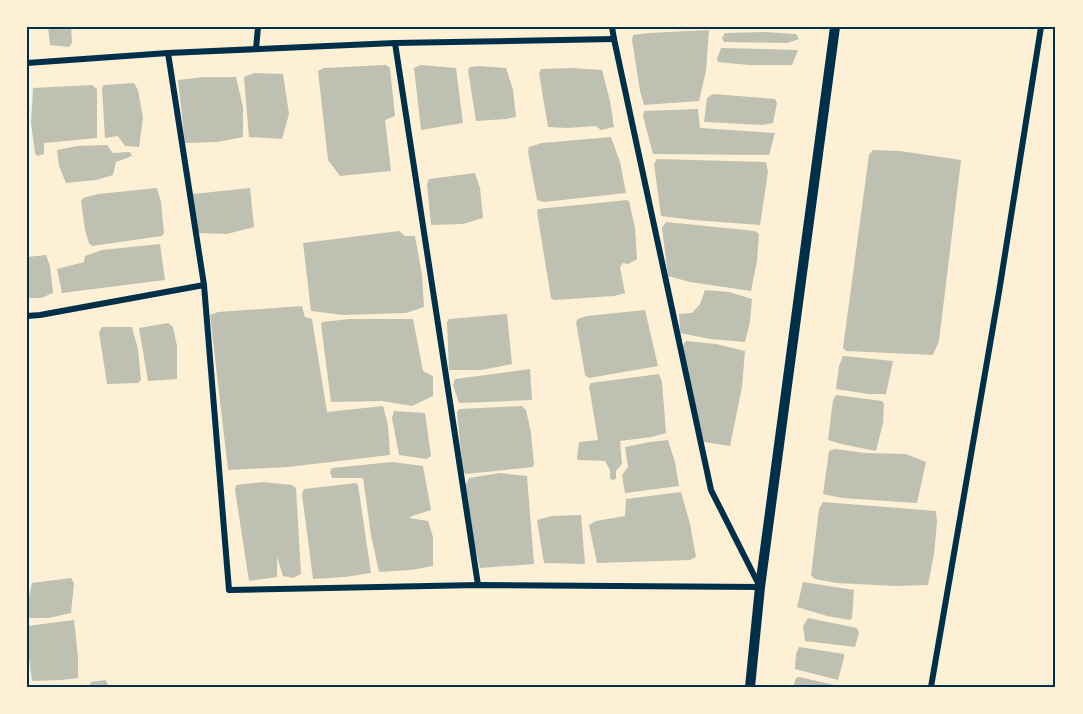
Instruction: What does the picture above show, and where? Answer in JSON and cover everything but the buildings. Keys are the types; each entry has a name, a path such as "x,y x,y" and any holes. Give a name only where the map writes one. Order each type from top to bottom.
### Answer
{"street":[{"path":"256,49 258,27"},
{"path":"612,27 711,490 760,587"},
{"path":"750,687 760,587 835,27"},
{"path":"931,687 999,292 1041,27"},
{"path":"27,63 168,53 394,43 614,39"},
{"path":"394,43 478,585"},
{"path":"168,53 204,285 229,590 478,585 760,587"},
{"path":"27,316 204,285"}]}
